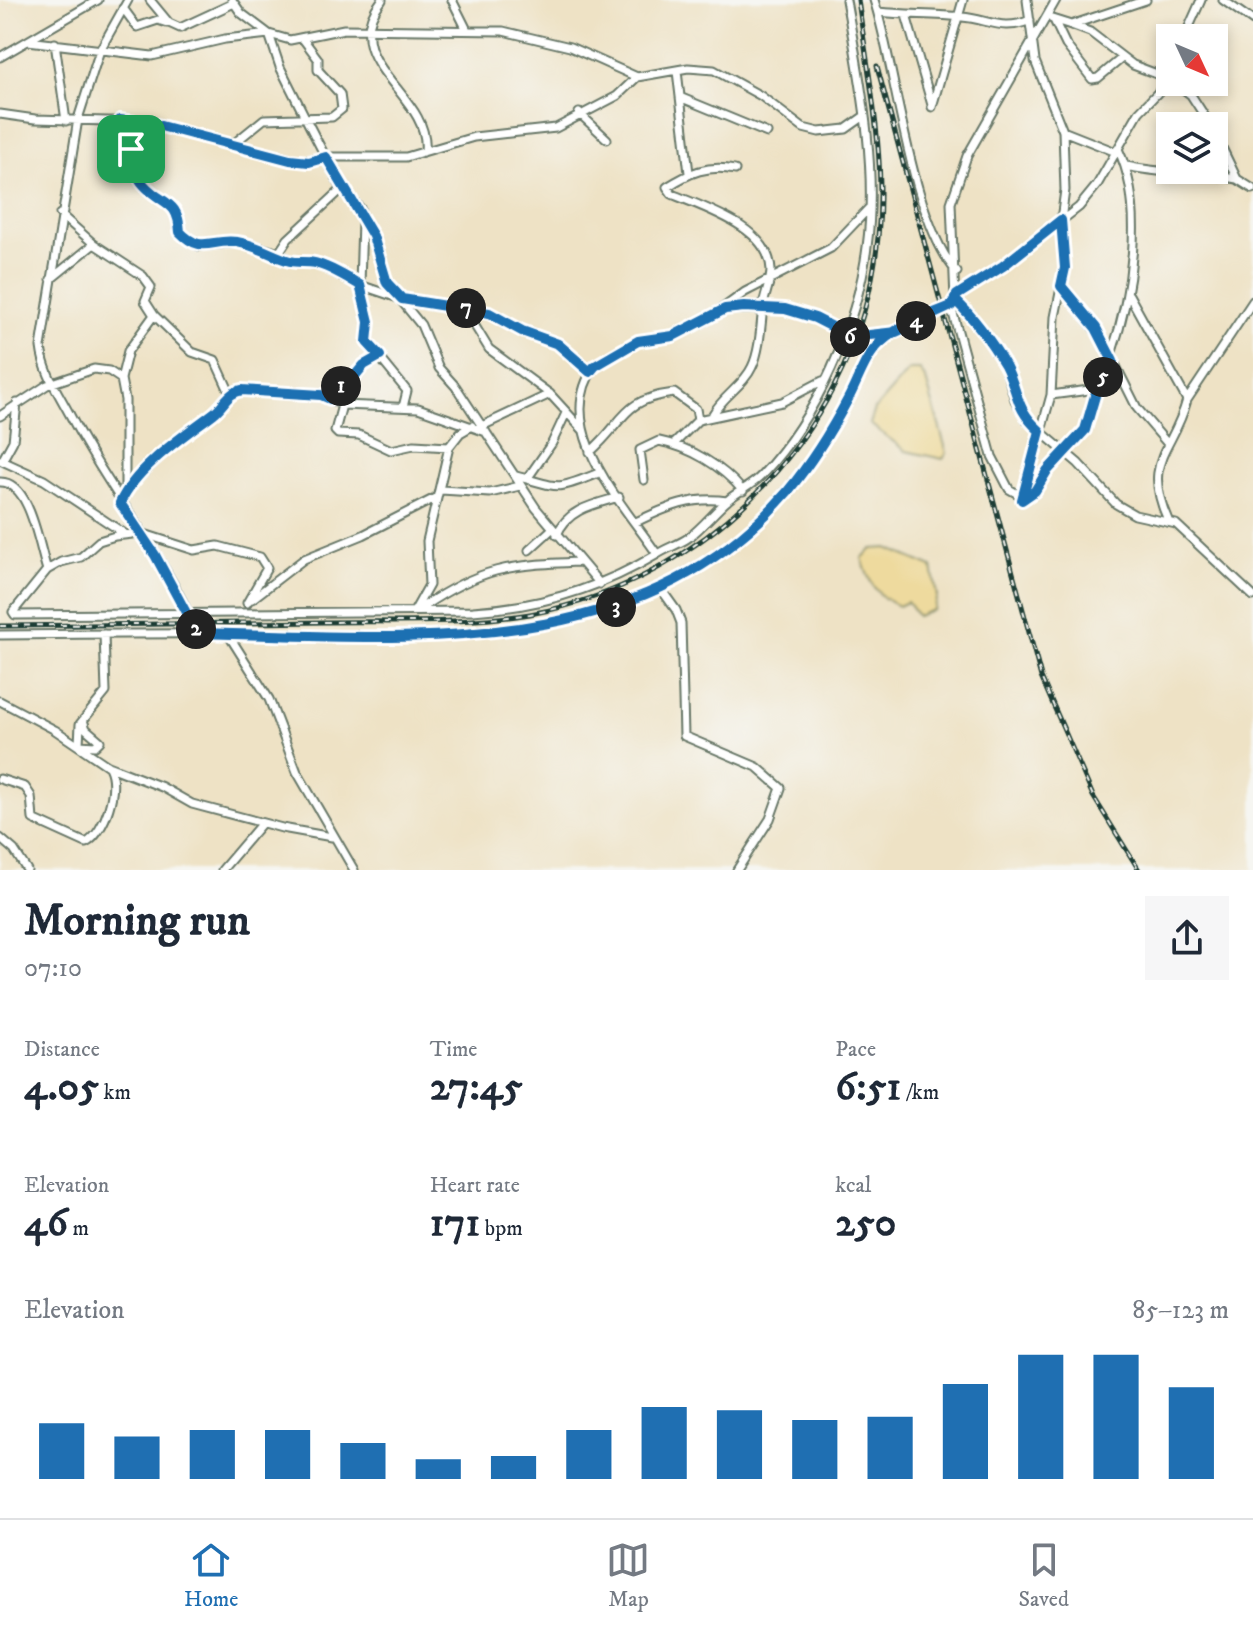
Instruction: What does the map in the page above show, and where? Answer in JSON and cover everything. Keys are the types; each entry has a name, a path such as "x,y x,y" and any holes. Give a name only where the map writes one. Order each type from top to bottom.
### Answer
{"street":[{"path":"0,57 98,0"},
{"path":"128,0 100,50 78,119 41,340 45,371 197,633"},
{"path":"150,0 169,23"},
{"path":"382,0 367,29 378,63 422,125 425,150"},
{"path":"452,0 467,30"},
{"path":"239,613 267,568 260,557 218,546 194,550 141,533 99,541 86,555 47,570 14,614 188,614 502,609 600,584 633,570 685,540 727,501 760,477 783,449 824,380 859,291 870,207 863,117 846,0"},
{"path":"874,0 920,190 940,249 957,272"},
{"path":"906,15 932,107 963,0"},
{"path":"1023,497 1051,395 1055,317 1065,268 1061,220 1065,190 1063,131 1048,101 1032,40 1027,0"},
{"path":"1056,0 1050,18 1032,40 967,156 951,203 957,272 954,300 992,456 1009,489 1023,497 1022,500 1035,491 1085,430 1097,389 1112,358 1129,295 1131,209 1126,166 1117,151 1063,131"},
{"path":"1071,25 1146,0"},
{"path":"1190,24 1201,0"},
{"path":"1223,0 1253,21"},
{"path":"123,8 137,27 158,20 180,28 233,1 269,34 280,67 342,189 360,208 360,285 369,322 367,342 407,391 403,407"},
{"path":"878,12 958,16 999,27 1016,26 1030,20"},
{"path":"1050,18 1090,32 1122,58 1156,73"},
{"path":"1050,18 1092,79 1098,78 1122,58"},
{"path":"28,41 152,56 225,39 269,34 303,39 344,29 467,30 530,35 601,58 637,77"},
{"path":"232,145 251,126 264,119 337,116 344,102 318,70 318,59 303,39"},
{"path":"55,43 66,121"},
{"path":"0,114 66,121 120,120 157,125 300,162 326,157 387,159 474,137 556,128 579,113 617,96 637,77 699,67 729,75 803,128 837,131 863,117"},
{"path":"677,71 689,173"},
{"path":"0,635 197,633 432,636 511,630 586,616 661,589 737,539 788,490 838,417 871,353 896,332 954,300 1003,266 1079,207 1097,185 1139,112 1156,95"},
{"path":"682,98 767,133"},
{"path":"579,113 607,139"},
{"path":"120,120 128,135 137,175 148,188 175,208 182,235 202,246 223,241 240,242 294,262 324,266 360,285 402,299 489,313 522,331 558,344 590,372"},
{"path":"1228,160 1237,179"},
{"path":"1126,166 1161,174 1189,172 1237,179 1253,189"},
{"path":"713,414 728,391 753,366 771,277 766,253 750,234 719,214 672,194 667,187 689,173 720,167 735,170"},
{"path":"278,254 288,239 342,189"},
{"path":"657,554 599,473 590,452 582,412 590,372 638,341 673,336 725,309 771,277 831,248 870,207"},
{"path":"60,214 94,244 147,280 151,287 145,301 154,315 192,352 215,360 230,393"},
{"path":"362,221 373,236 387,283 421,325 439,368 456,387 520,486 600,584"},
{"path":"51,279 94,244"},
{"path":"1061,286 1096,328 1137,408 1167,443"},
{"path":"1129,295 1187,400"},
{"path":"954,300 969,312 1005,366 1015,400 1040,431 1116,504 1135,515 1168,520 1192,537 1253,596"},
{"path":"1168,520 1155,489 1167,443 1187,400 1253,301"},
{"path":"464,308 489,349 550,394 585,432"},
{"path":"725,309 785,309 815,318 855,337 896,332"},
{"path":"120,503 127,460 121,379 128,351 154,315"},
{"path":"330,399 336,386 348,384 364,365 380,356"},
{"path":"0,416 52,383 83,376 94,369 109,371 121,379"},
{"path":"674,444 698,420 713,414 782,402 824,380"},
{"path":"1051,395 1097,389"},
{"path":"124,492 167,449 214,413 230,393 242,390 321,395 342,405 418,408 484,429 550,394"},
{"path":"590,452 612,432 629,407 641,399 677,394 696,409 698,420"},
{"path":"17,403 13,441 1,461 44,480 125,534"},
{"path":"342,405 335,431 338,434 359,435 391,450 414,445 449,447"},
{"path":"527,479 552,443 566,413"},
{"path":"417,610 429,585 427,541 449,447 460,433 472,426"},
{"path":"644,480 640,450 659,441 674,444 716,465 743,491"},
{"path":"516,476 550,487 563,487 599,473"},
{"path":"0,482 11,484 24,495 47,570"},
{"path":"247,603 304,559 363,535 439,493 490,493 520,486"},
{"path":"529,550 580,509 619,497"},
{"path":"636,522 683,501 705,497 727,501"},
{"path":"417,610 477,574 514,565 580,562"},
{"path":"661,589 681,623 684,736 757,767 781,788 770,819 737,870"},
{"path":"61,734 82,722 106,692 104,634"},
{"path":"228,634 269,699 297,772 332,837 354,870"},
{"path":"0,701 61,734 108,766 162,787 192,804 262,823 332,837"},
{"path":"79,745 82,722"},
{"path":"79,745 95,746 100,741 82,722"},
{"path":"0,779 25,787 31,796 33,819 86,843 96,834 114,794 114,777 108,766"},
{"path":"222,870 262,823"},
{"path":"0,838 14,850 27,870"}],"sand":[{"path":"909,370 920,370 926,380 947,453 943,459 906,451 870,424 875,409"},
{"path":"887,548 932,567 937,596 933,610 917,616 907,602 899,606 891,603 874,587 862,558 872,549"}],"railway":[{"path":"0,626 428,622 530,614 597,596 659,567 716,529 766,483 809,429 842,370 866,305 878,237 880,178 858,0"},
{"path":"877,66 1041,677 1093,796 1139,870"}],"route":[{"path":"131,149 120,120 157,125 300,162 326,157 342,189 360,208 362,221 373,236 389,288 402,299 489,313 522,331 558,344 590,372 638,341 673,336 725,309 785,309 815,318 852,337 896,332 916,321 931,314 951,306 957,295 1003,266 1061,220 1065,268 1061,286 1096,328 1113,361 1097,389 1085,430 1047,471 1035,491 1022,500 1040,431 1027,420 1015,400 1005,366 969,312 955,300 951,306 916,321 879,343 838,417 788,490 746,532 661,589 586,616 511,630 432,636 197,633 155,555 120,503 124,492 167,449 203,418 214,413 230,393 242,390 321,395 330,399 336,386 348,384 364,365 380,356 367,342 369,322 360,285 324,266 306,261 294,262 273,251 240,242 223,241 206,246 195,243 180,232 180,218 175,208 142,183 131,149"}]}
